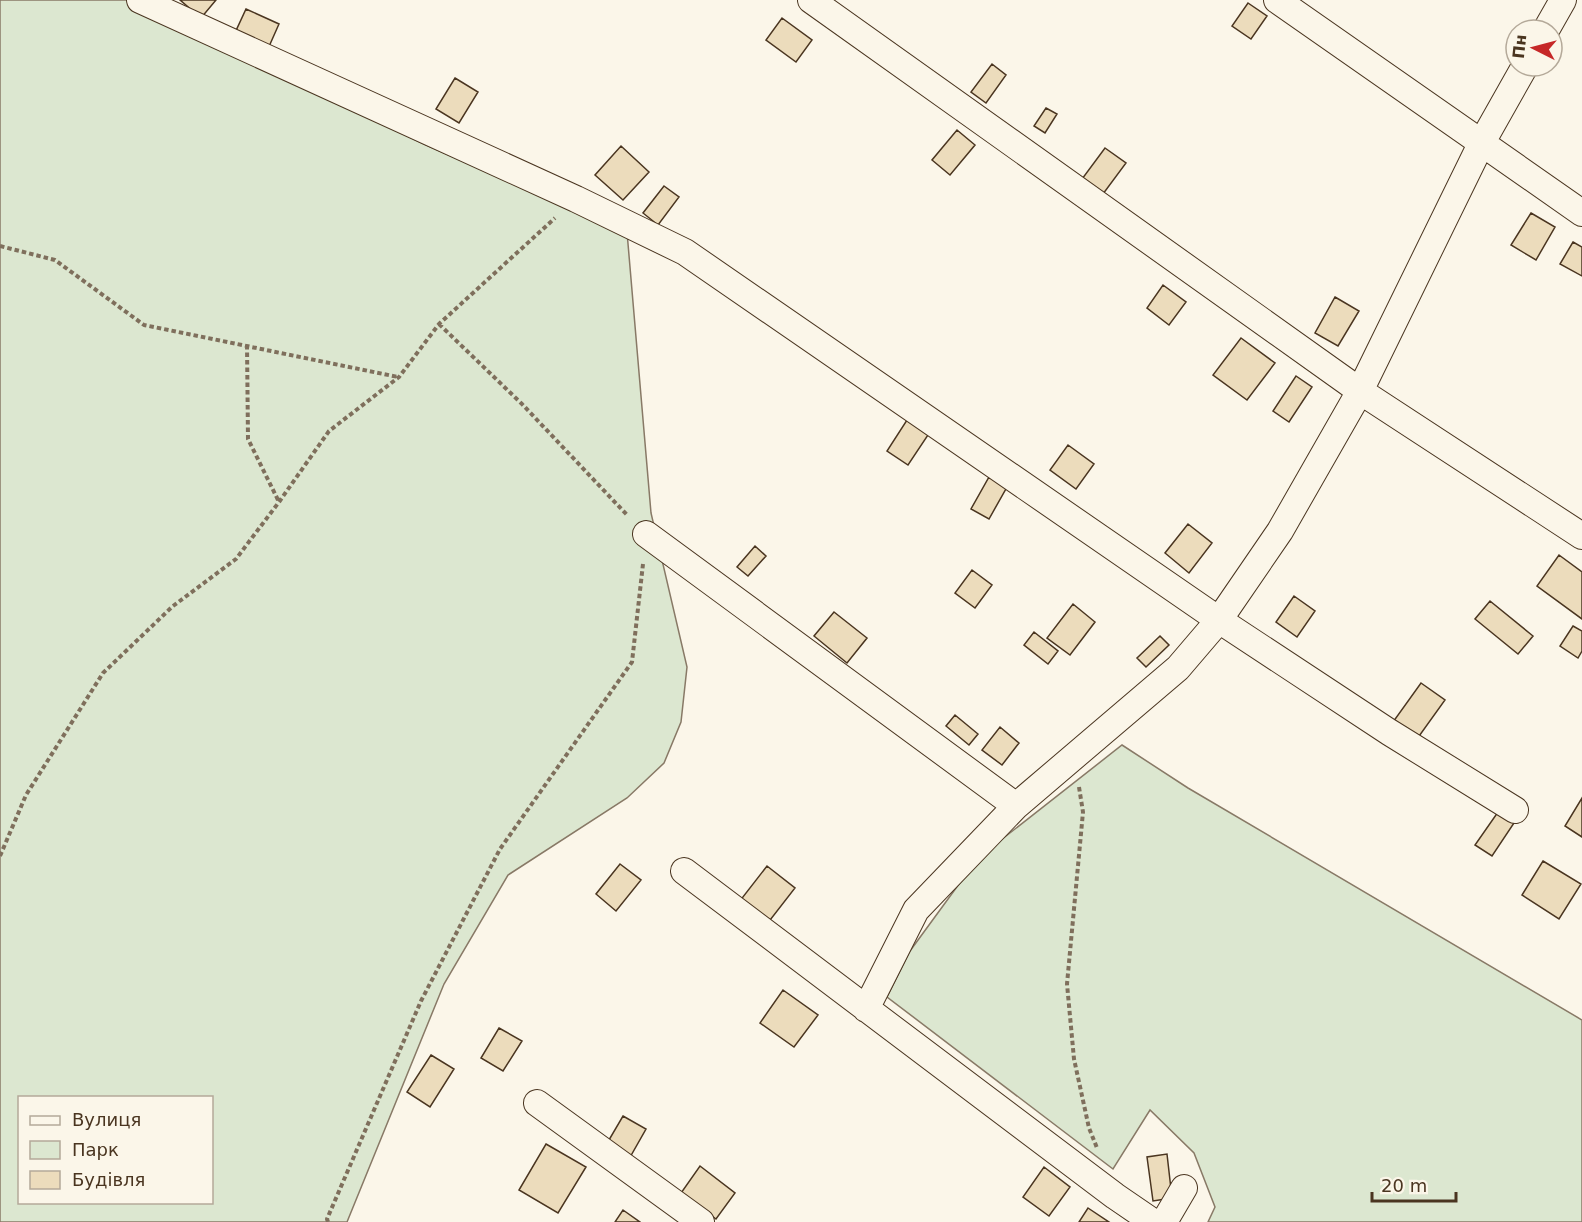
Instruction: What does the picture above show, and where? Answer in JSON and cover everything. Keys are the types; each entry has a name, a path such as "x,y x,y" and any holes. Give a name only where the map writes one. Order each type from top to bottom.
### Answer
{"street":[{"path":"140,0 576,199 685,252 1219,620 1389,732 1515,810"},
{"path":"811,0 1360,391 1582,536"},
{"path":"1277,0 1582,213"},
{"path":"1553,18 1563,0"},
{"path":"866,1009 916,910 1016,806 1178,668 1219,620 1280,531 1360,391 1481,144 1518,78"},
{"path":"646,534 1016,806"},
{"path":"684,871 1115,1196 1153,1222"},
{"path":"537,1102 700,1222"},
{"path":"1164,1222 1184,1188"}],"path":[{"path":"0,856 26,795 103,673 173,606 236,559 329,431 399,377 439,324 576,199"},
{"path":"0,246 55,260 144,325 399,377"},
{"path":"328,1222 327,1219 421,1001 500,849 632,663 646,534 522,404 439,324"},
{"path":"248,345 248,439 279,502"},
{"path":"1074,756 1083,812 1067,984 1074,1059 1089,1128 1100,1157"}],"green space":[{"path":"0,0 129,0 426,145 627,232 651,513 687,667 681,722 664,763 627,798 508,875 444,984 347,1222 0,1222"},
{"path":"1122,745 1188,788 1582,1020 1582,1222 1208,1222 1215,1207 1194,1153 1150,1110 1113,1169 887,997 910,951 978,858"}],"building":[{"path":"180,0 216,0 201,18"},
{"path":"1248,3 1267,16 1251,39 1232,26"},
{"path":"246,9 279,24 267,51 234,35"},
{"path":"782,18 812,40 796,62 766,40"},
{"path":"992,64 1006,75 986,103 971,92"},
{"path":"455,78 478,92 459,123 436,109"},
{"path":"1046,108 1057,114 1045,133 1034,126"},
{"path":"957,130 975,145 950,175 932,160"},
{"path":"621,146 649,172 623,200 595,175"},
{"path":"1105,148 1126,163 1103,194 1082,179"},
{"path":"664,186 679,197 658,225 643,213"},
{"path":"1531,213 1555,227 1536,260 1511,245"},
{"path":"1573,242 1582,247 1582,276 1560,264"},
{"path":"1163,285 1186,302 1169,325 1147,308"},
{"path":"1335,297 1359,311 1338,346 1315,333"},
{"path":"1241,338 1275,363 1247,400 1213,375"},
{"path":"1296,376 1312,387 1289,422 1273,411"},
{"path":"907,420 928,435 908,465 887,451"},
{"path":"1068,445 1094,464 1076,489 1050,470"},
{"path":"989,477 1007,487 989,519 971,509"},
{"path":"1188,524 1212,543 1189,573 1165,553"},
{"path":"755,546 766,556 748,576 737,567"},
{"path":"1559,555 1582,572 1582,619 1537,586"},
{"path":"972,570 992,585 975,608 955,593"},
{"path":"1294,596 1315,611 1297,637 1276,622"},
{"path":"1490,601 1533,636 1518,654 1475,619"},
{"path":"1073,604 1095,622 1070,655 1047,638"},
{"path":"834,612 867,638 847,663 814,636"},
{"path":"1573,626 1582,631 1582,651 1578,658 1560,646"},
{"path":"1034,632 1058,651 1048,664 1024,645"},
{"path":"1160,636 1169,645 1146,667 1137,658"},
{"path":"1421,683 1445,700 1417,739 1393,722"},
{"path":"955,715 978,734 969,745 946,726"},
{"path":"1000,727 1019,743 1002,765 982,750"},
{"path":"1582,798 1582,837 1565,826"},
{"path":"1498,812 1514,823 1492,856 1475,845"},
{"path":"1543,861 1581,884 1559,919 1522,895"},
{"path":"620,864 641,880 616,911 596,894"},
{"path":"767,866 795,888 767,924 739,902"},
{"path":"783,990 818,1015 794,1047 760,1023"},
{"path":"499,1028 522,1041 503,1071 481,1058"},
{"path":"431,1055 454,1069 430,1107 407,1092"},
{"path":"623,1116 646,1129 629,1159 606,1145"},
{"path":"546,1144 586,1167 558,1213 519,1190"},
{"path":"1167,1154 1172,1198 1153,1201 1147,1157"},
{"path":"700,1166 735,1193 716,1219 681,1193"},
{"path":"1044,1167 1070,1187 1049,1216 1023,1197"},
{"path":"1088,1208 1109,1222 1079,1222"},
{"path":"623,1210 640,1222 615,1222"}]}
